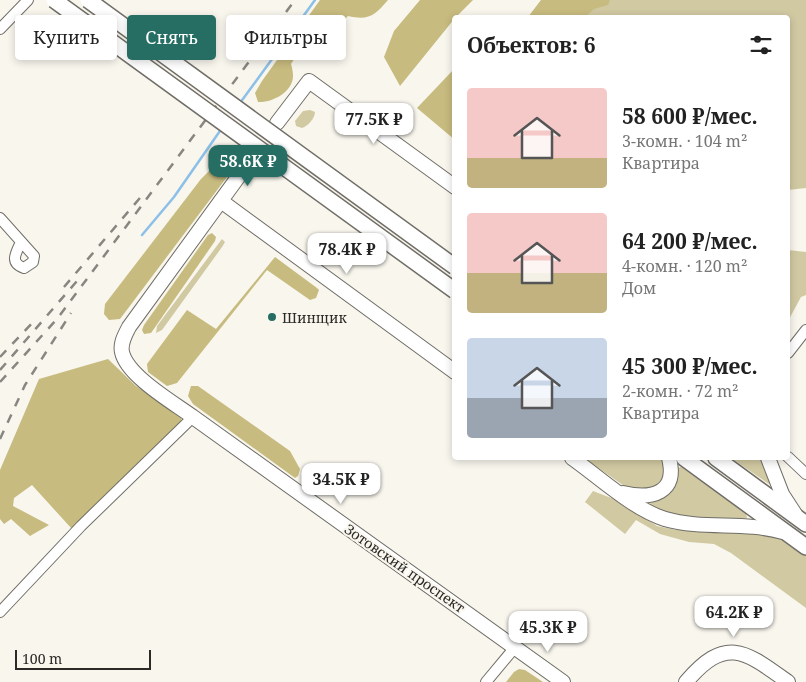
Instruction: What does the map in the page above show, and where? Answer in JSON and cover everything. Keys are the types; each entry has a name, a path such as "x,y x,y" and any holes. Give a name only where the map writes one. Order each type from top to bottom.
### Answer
{"main road":[{"path":"54,0 452,289"},
{"path":"88,0 452,265"},
{"path":"687,460 806,547"},
{"path":"719,460 802,522"}],"street":[{"path":"0,30 28,0"},
{"path":"277,123 309,80 452,185"},
{"name":"Зотовский проспект","path":"252,158 124,336 122,353 126,362 150,385 193,417 516,646 563,682"},
{"path":"221,200 452,370"},
{"path":"0,218 21,242"},
{"path":"790,350 806,330"},
{"path":"0,612 81,526 193,417"},
{"path":"790,459 806,474"},
{"path":"575,460 647,511 664,519 702,524 763,526 786,533"},
{"path":"620,493 641,497 652,496 662,490 669,482 672,470 670,460"},
{"path":"769,460 782,494 802,522"},
{"path":"486,682 516,646"},
{"path":"686,682 710,658 732,652 754,657 788,682"}],"shaded area":[{"path":"320,0 388,0 371,16 361,18 348,16 346,18 346,15 309,15"},
{"path":"420,0 473,0 458,15 452,15 452,22 400,86 384,57 394,31"},
{"path":"541,0 610,0 608,5 594,9 587,15 530,15"},
{"path":"597,0 806,0 806,188 790,190 790,15 585,15"},
{"path":"277,60 294,60 291,64 292,82 286,92 269,101 258,102 255,93"},
{"path":"452,71 452,137 417,108"},
{"path":"310,110 315,112 311,122 302,128 296,126 295,121 303,111"},
{"path":"222,158 229,158 233,163 230,173 120,319 109,320 104,314 105,304 201,179"},
{"path":"212,233 216,237 215,241 151,333 144,334 142,330 144,325 208,235"},
{"path":"222,239 225,242 222,247 162,330 156,333 157,326"},
{"path":"790,250 806,252 806,295 801,297 790,317"},
{"path":"275,257 319,290 316,298 310,300 267,270 177,383 167,386 148,372 147,364 187,310 216,329"},
{"path":"108,359 136,386 181,417 182,424 72,529 32,485 14,498 13,506 49,525 30,536 11,519 4,524 0,519 0,470 39,379"},
{"path":"191,386 198,386 290,451 300,469 298,476 295,478 193,404 188,396"},
{"path":"587,460 664,460 663,480 656,489 630,490"},
{"path":"734,460 765,460 771,481 769,484"},
{"path":"681,467 746,513 747,518 677,519 647,505 664,496 678,468"},
{"path":"593,491 619,501 657,526 676,530 756,529 774,533 806,556 806,608 731,553 714,544 689,542 660,534 636,520 625,534 585,502"},
{"path":"519,669 525,670 543,682 506,682"}],"waterway":[{"path":"240,103 315,0"},
{"path":"142,235 174,197 222,128"}],"railway":[{"path":"0,382 57,319 295,0"},
{"path":"64,287 145,192"},
{"path":"0,370 77,281"},
{"path":"0,439 25,385 71,313"},
{"path":"0,357 36,319"}],"place":[{"name":"Шинщик","path":"272,317"}]}
